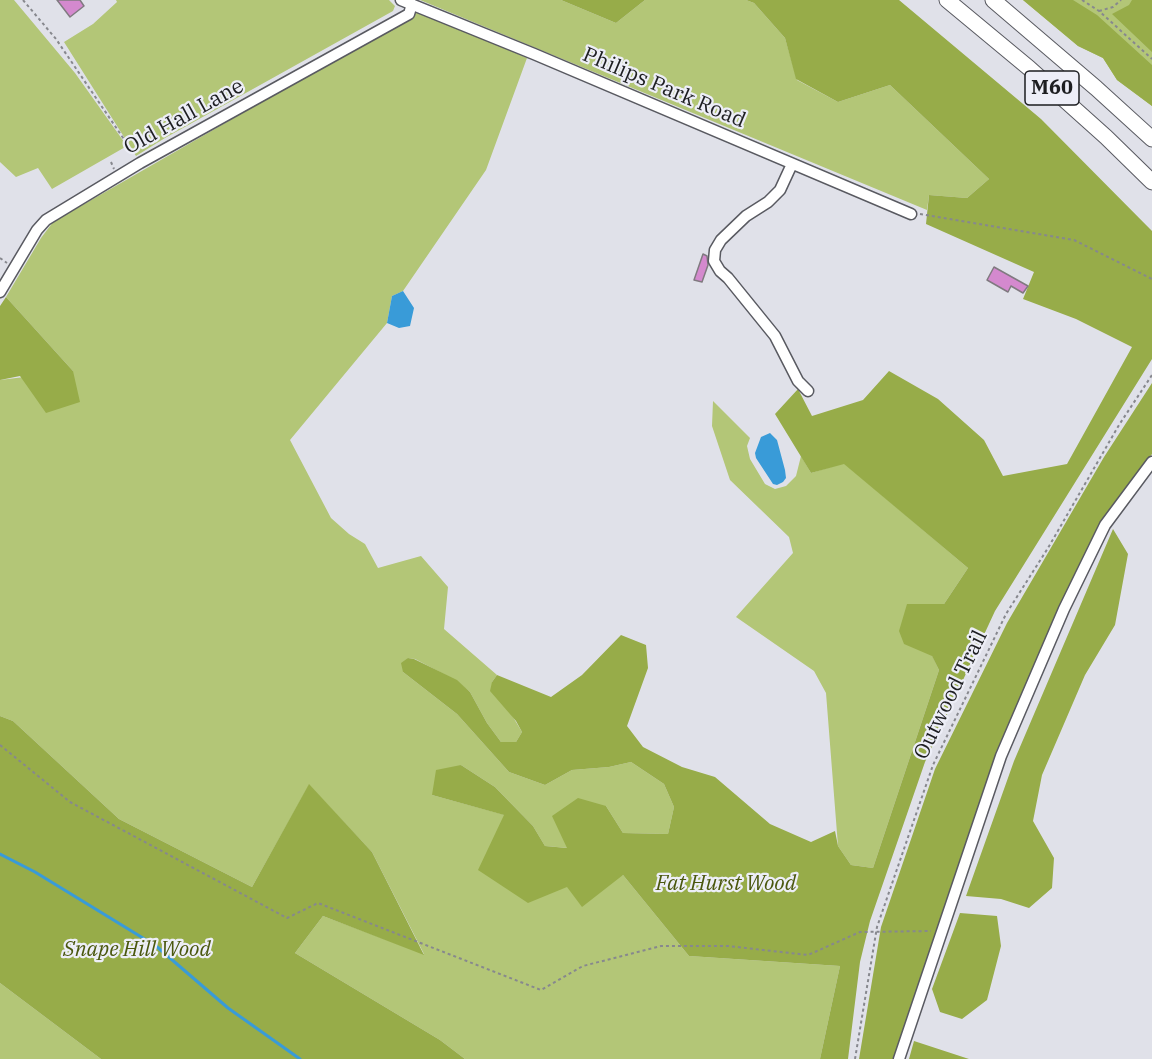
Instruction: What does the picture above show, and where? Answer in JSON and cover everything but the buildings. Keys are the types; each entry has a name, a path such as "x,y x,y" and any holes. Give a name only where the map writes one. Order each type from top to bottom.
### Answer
{"highway":[{"name":"M60","path":"947,0 1080,114 1152,182"},
{"name":"M60","path":"993,0 1152,139"}],"street":[{"name":"Old Hall Lane","path":"0,292 37,230 46,220 140,163 409,14 407,2"},
{"name":"Philips Park Road","path":"407,2 911,214"},
{"path":"792,164 780,190 768,202 746,216 721,240 715,250 714,261 775,336 798,381 808,391"},
{"path":"899,1059 1001,756 1064,609 1105,525 1152,462"}],"path":[{"path":"23,0 56,39 140,163"},
{"path":"1082,0 1099,11 1152,59"},
{"path":"1099,11 1113,7 1121,0"},
{"path":"911,214 1074,240 1152,279"},
{"name":"Outwood Trail","path":"855,1059 875,934 933,765 1006,614 1048,548 1119,425 1152,375"},
{"path":"0,745 70,802 286,918 318,903 541,990 583,966 662,946 728,946 808,955 860,932 875,934 942,931"}],"green space":[{"path":"0,0 14,0 75,73 127,146 52,189 38,168 16,177 0,162"},
{"path":"116,0 389,0 395,6 393,11 136,156 64,42 93,24 117,2"},
{"path":"420,0 561,0 616,23 645,0 746,0 754,3 785,38 797,80 838,102 890,85 989,179 967,198 929,195 927,210"},
{"path":"561,0 645,0 616,23"},
{"name":"Fat Hurst Wood","path":"746,0 899,0 1041,119 1152,231 1152,359 995,611 925,762 870,921 860,962 848,1059 820,1059 840,966 689,956 623,875 582,907 567,887 528,903 478,870 504,815 432,795 436,770 461,765 495,787 533,826 545,846 567,848 552,816 578,798 606,806 623,833 668,834 674,807 664,784 631,762 609,767 572,770 545,785 509,772 457,714 403,672 401,663 408,658 414,659 457,680 470,692 487,723 501,742 516,742 522,732 516,721 490,691 497,675 551,697 582,675 621,635 646,645 648,668 627,726 643,747 682,767 715,777 770,824 811,842 835,831 838,846 851,865 873,868 939,670 932,656 904,644 899,631 907,604 944,604 968,568 844,464 811,473 775,414 798,389 812,416 863,400 889,371 938,399 984,440 1003,476 1067,464 1132,347 1076,319 1023,299 1034,272 926,224 929,195 967,198 989,179 890,85 838,102 796,79 785,38 754,3"},
{"path":"1023,0 1152,0 1152,106 1117,80 1103,58 1078,46"},
{"path":"1023,0 1073,0 1097,15 1152,65 1152,106 1117,80 1103,58 1078,46"},
{"path":"1132,0 1152,0 1152,52 1112,14 1129,5"},
{"path":"420,11 527,58 486,170 403,291 392,296 387,323 290,440 331,518 365,544 378,568 421,556 448,587 444,629 497,675 492,682 522,732 516,742 501,742 487,723 470,692 457,681 415,659 408,658 403,672 457,714 509,772 545,785 572,770 609,767 631,762 664,784 674,807 668,834 623,833 606,806 568,848 545,846 533,826 495,787 461,765 432,795 505,815 567,887 623,875 689,956 840,966 820,1059 465,1059 440,1040 295,953 323,916 424,954 372,852 309,785 252,887 119,819 13,721 0,716 0,380 73,371 6,297 41,238 53,222"},
{"path":"6,297 73,371 80,402 46,413 20,376 0,380 0,306"},
{"path":"1152,383 1152,454 1102,523 1062,603 997,750 897,1059 859,1059 881,927 935,769 1007,623 1104,457"},
{"path":"713,401 750,438 747,446 750,459 765,484 775,489 786,486 796,476 801,456 811,473 844,463 968,568 944,604 907,604 939,670 873,868 851,865 838,846 826,693 814,671 736,617 793,553 789,537 730,480 712,426"},
{"path":"1113,529 1128,554 1115,625 1085,675 1042,775 1033,821 1054,858 1052,888 1029,908 1001,899 966,896 1014,761"},
{"name":"Snape Hill Wood","path":"0,716 13,721 119,819 252,887 309,784 372,852 424,955 323,916 295,953 440,1040 465,1059 101,1059 0,983"},
{"path":"960,913 997,916 1001,946 987,1000 962,1019 940,1012 932,989"},
{"path":"0,983 101,1059 0,1059"},
{"path":"914,1041 969,1059 909,1059"}],"water":[{"path":"403,291 414,308 410,326 399,328 387,323 392,296"},
{"path":"770,433 777,440 785,470 786,478 777,485 773,484 755,453 761,437"}],"waterway":[{"path":"0,854 35,872 156,946 228,1008 300,1059"}]}
